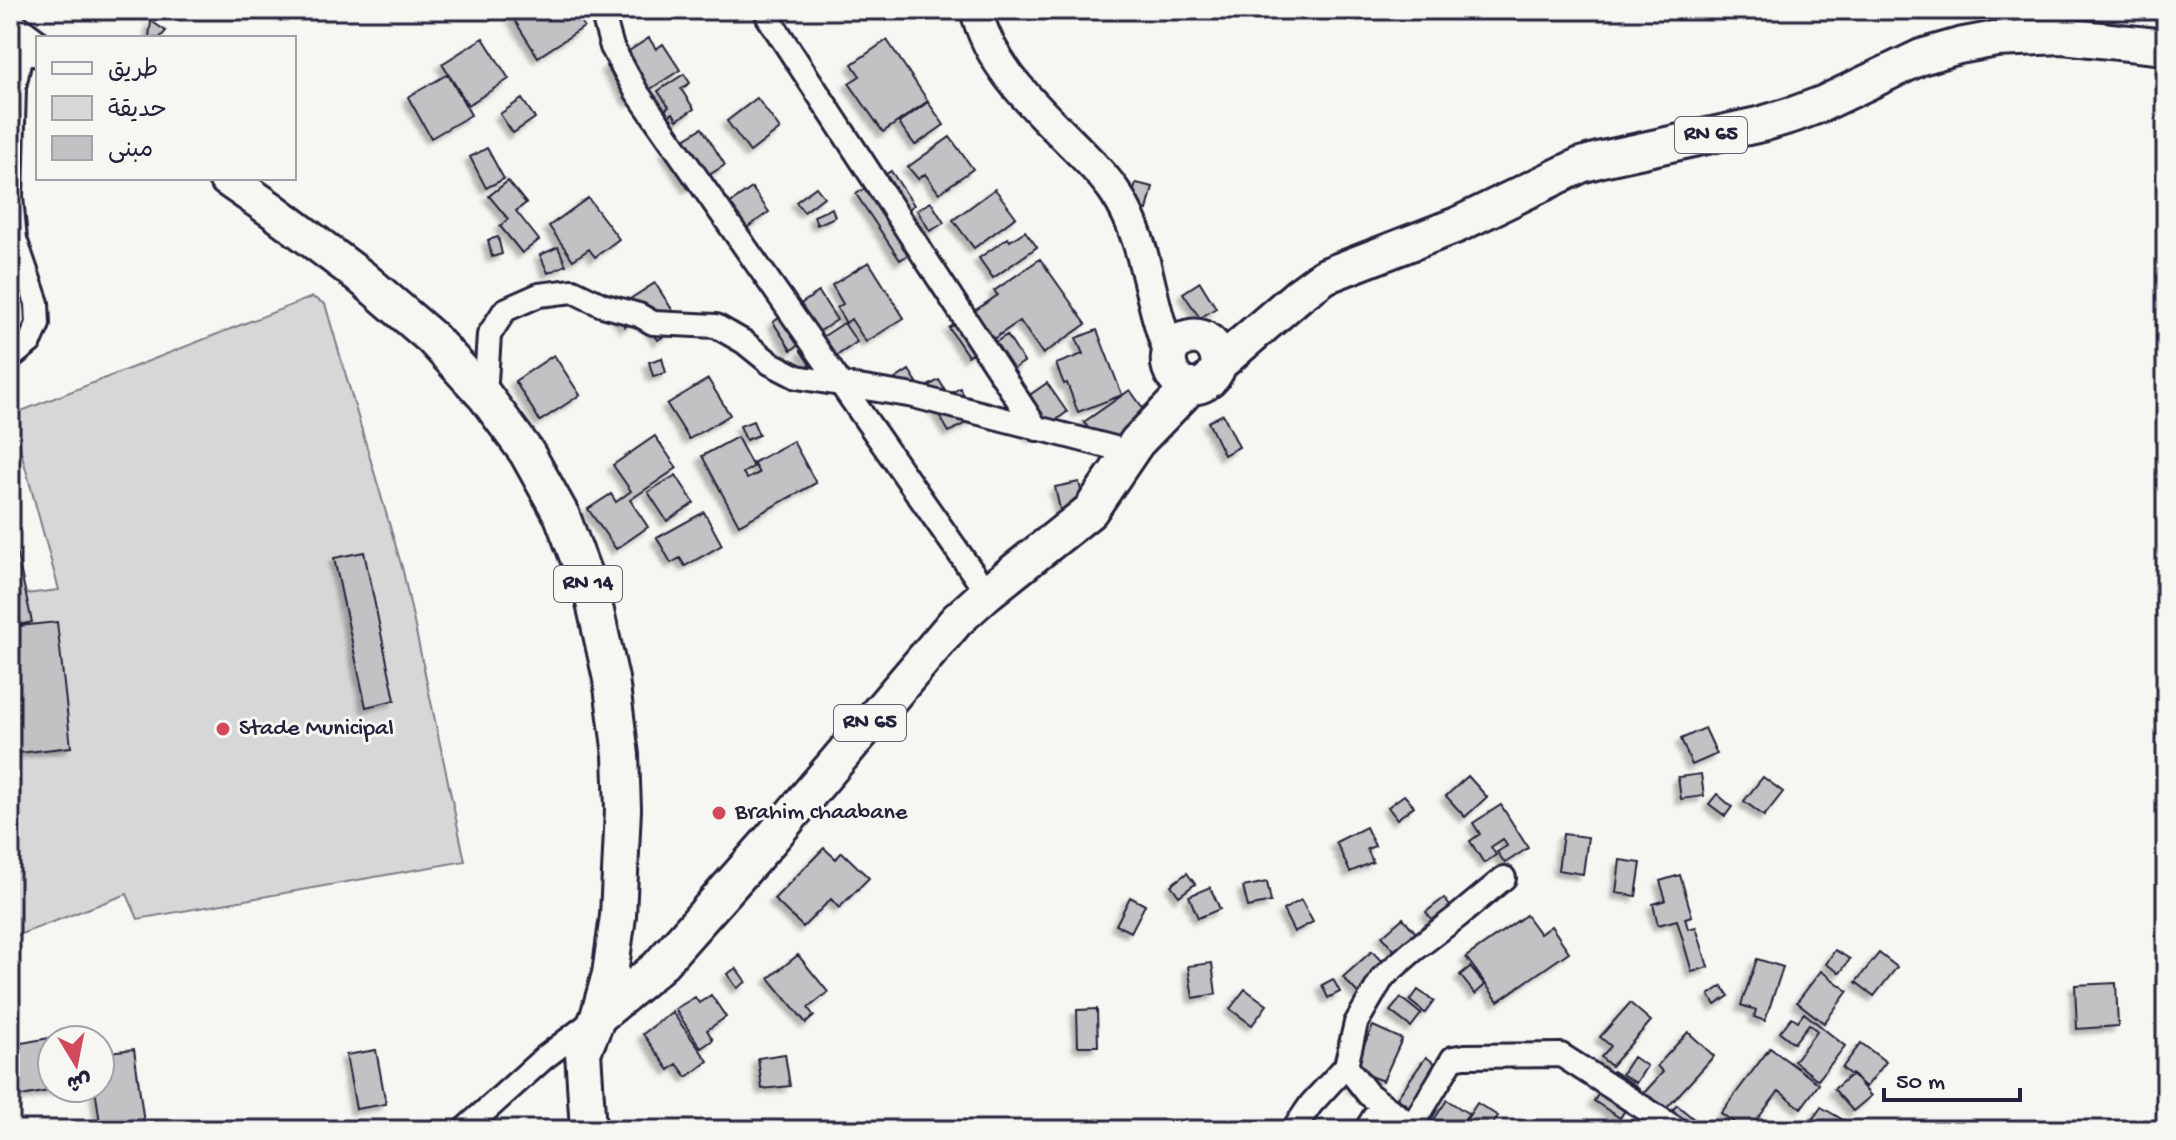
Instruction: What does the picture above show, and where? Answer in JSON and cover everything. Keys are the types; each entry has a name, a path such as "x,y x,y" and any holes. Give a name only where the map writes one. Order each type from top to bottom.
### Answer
{"main road":[{"name":"RN 65","path":"1137,443 1191,386 1201,386 1210,381 1219,364 1311,285 1332,272 1457,225 1581,165 1795,114 1921,57 1959,46 2029,36 2063,36 2166,47"},
{"name":"RN 14","path":"229,180 360,276 432,338 485,396 527,453 562,516 593,598 611,679 621,755 623,809 618,916 610,974 598,1017 583,1052 588,1130"},
{"name":"RN 65","path":"598,1017 658,967 957,620 1097,503 1137,443 1181,347 1277,313"},
{"path":"1191,386 1182,384 1170,370 1181,347 1206,339 1214,346 1219,364"}],"street":[{"path":"976,10 989,46 1004,71 1115,191 1131,222 1181,347"},
{"path":"768,17 1037,429"},
{"path":"604,19 612,47 636,91 987,593"},
{"path":"10,358 30,342 38,324 37,303 15,239 11,197 14,87 24,39"},
{"path":"485,396 489,335 505,310 539,295 573,291 653,323 716,326 744,342 770,363 797,377 914,396 1037,429 1137,443"},
{"path":"1293,1130 1311,1104 1346,1066 1356,1023 1383,977 1504,878"},
{"path":"464,1130 544,1058 598,1017"},
{"path":"1346,1066 1368,1094 1414,1128 1453,1058 1561,1055 1678,1130"},
{"path":"1366,1130 1382,1104"}],"green space":[{"name":"Stade Municipal","path":"312,297 325,304 403,571 465,861 138,919 127,894 10,938 10,596 59,590 11,415"}],"building":[{"path":"508,10 573,10 584,27 538,57"},
{"path":"151,21 166,31 162,36 149,36"},
{"path":"483,38 509,79 468,105 442,64"},
{"path":"649,38 656,49 663,44 680,70 630,102 606,66"},
{"path":"887,40 928,101 883,132 849,83 860,76 852,64"},
{"path":"448,74 471,115 431,138 408,97"},
{"path":"684,74 690,83 681,89 694,109 677,120 673,113 665,118 661,113 669,107 658,91"},
{"path":"757,98 780,129 750,152 727,121"},
{"path":"522,99 535,118 513,133 500,114"},
{"path":"928,102 944,125 915,145 899,123"},
{"path":"702,128 725,165 688,188 665,151"},
{"path":"950,137 973,169 939,193 925,174 918,179 908,167"},
{"path":"487,148 504,179 486,188 470,157"},
{"path":"891,171 914,205 909,209 930,240 900,260 856,194"},
{"path":"508,181 526,203 516,211 539,240 522,253 500,226 508,219 489,196"},
{"path":"1136,183 1153,187 1147,210 1130,205"},
{"path":"816,187 824,197 804,212 796,202"},
{"path":"752,188 769,212 735,236 718,212"},
{"path":"995,189 1016,217 974,248 953,220"},
{"path":"588,198 619,239 595,257 589,249 573,260 549,226"},
{"path":"931,202 944,223 930,231 917,210"},
{"path":"832,208 835,217 817,225 814,216"},
{"path":"1025,231 1037,247 993,278 979,258 1008,238 1010,241"},
{"path":"498,237 502,254 492,257 488,240"},
{"path":"558,247 566,265 548,273 540,255"},
{"path":"1040,259 1086,324 1043,354 1020,321 968,356 949,328 998,295 994,291"},
{"path":"869,262 904,318 866,342 851,319 846,323 837,308 843,304 832,285"},
{"path":"1200,282 1216,308 1200,318 1183,293"},
{"path":"655,283 682,325 658,340 642,316 625,327 613,310"},
{"path":"819,292 837,320 791,350 773,322"},
{"path":"844,323 857,342 814,371 801,351"},
{"path":"1097,330 1122,395 1078,412 1056,364 1083,354 1076,338"},
{"path":"1007,335 1024,362 1002,376 985,349"},
{"path":"554,355 580,395 540,421 515,381"},
{"path":"662,358 666,373 653,376 649,362"},
{"path":"909,370 920,387 891,382"},
{"path":"708,379 730,415 689,439 667,404"},
{"path":"939,380 948,395 960,388 977,417 949,432 933,405 938,403 928,386"},
{"path":"1047,383 1067,412 1032,437 1011,408"},
{"path":"1130,390 1152,421 1106,453 1084,422"},
{"path":"1223,414 1239,447 1224,455 1208,422"},
{"path":"753,421 759,435 746,440 740,426"},
{"path":"655,436 677,468 630,500 648,527 616,549 588,509 611,494 616,502 631,491 613,465"},
{"path":"737,437 753,467 743,473 747,479 759,473 753,463 793,441 816,483 739,525 702,456"},
{"path":"676,475 694,503 667,521 648,492"},
{"path":"1079,482 1085,508 1061,514 1055,487"},
{"path":"704,512 722,545 685,566 680,558 671,563 657,538"},
{"path":"10,523 32,622 10,627"},
{"path":"364,552 395,700 366,707 334,558"},
{"path":"57,622 71,747 10,754 10,627"},
{"path":"1705,728 1717,754 1692,765 1681,739"},
{"path":"1701,774 1704,796 1681,799 1678,777"},
{"path":"1468,776 1487,797 1465,817 1446,796"},
{"path":"1763,777 1783,792 1764,816 1744,801"},
{"path":"1717,794 1732,807 1725,816 1709,804"},
{"path":"1404,795 1414,806 1397,819 1388,807"},
{"path":"1501,805 1528,848 1505,863 1497,852 1507,846 1503,839 1491,847 1496,855 1484,863 1470,841 1480,834 1473,823"},
{"path":"1366,827 1375,846 1367,849 1373,862 1350,872 1336,842"},
{"path":"1563,834 1588,837 1583,874 1558,870"},
{"path":"824,848 836,859 842,852 869,878 839,908 831,899 803,927 774,899"},
{"path":"1620,860 1641,863 1636,896 1616,893"},
{"path":"1187,873 1195,884 1179,896 1171,885"},
{"path":"1680,875 1692,916 1685,918 1688,929 1696,927 1708,967 1692,972 1677,920 1658,925 1653,904 1666,900 1660,881"},
{"path":"1267,882 1271,902 1248,907 1243,887"},
{"path":"1210,887 1220,909 1198,918 1189,896"},
{"path":"1130,897 1145,905 1131,932 1116,925"},
{"path":"1444,898 1459,918 1441,932 1426,912"},
{"path":"1301,900 1313,922 1294,932 1283,910"},
{"path":"1526,915 1540,934 1551,926 1569,952 1498,1001 1466,957"},
{"path":"1403,918 1429,948 1408,966 1382,936"},
{"path":"1835,950 1850,959 1840,973 1826,964"},
{"path":"1372,951 1394,975 1365,1001 1343,977"},
{"path":"1879,953 1897,967 1874,996 1856,982"},
{"path":"798,955 828,992 808,1008 814,1016 806,1023 769,978"},
{"path":"1757,959 1783,967 1765,1021 1754,1017 1756,1010 1741,1005"},
{"path":"1212,963 1216,994 1193,998 1188,966"},
{"path":"1470,967 1485,985 1475,994 1460,975"},
{"path":"736,968 746,982 737,988 727,974"},
{"path":"1821,971 1848,991 1824,1023 1797,1002"},
{"path":"1333,979 1340,992 1328,998 1322,985"},
{"path":"2116,983 2118,1026 2077,1029 2075,985"},
{"path":"1722,986 1729,996 1715,1005 1709,995"},
{"path":"1245,989 1267,1005 1252,1025 1230,1009"},
{"path":"1418,990 1434,1001 1425,1013 1410,1001"},
{"path":"711,995 726,1017 707,1030 713,1040 701,1048 675,1009 695,997 699,1003"},
{"path":"1401,998 1421,1014 1411,1027 1390,1011"},
{"path":"1630,1003 1651,1021 1611,1066 1601,1057 1611,1046 1600,1037"},
{"path":"1097,1009 1098,1046 1078,1046 1077,1010"},
{"path":"672,1012 708,1061 687,1077 677,1064 669,1070 643,1034"},
{"path":"1804,1013 1845,1046 1818,1080 1794,1061 1817,1031 1809,1024 1794,1043 1780,1032 1792,1017 1798,1021"},
{"path":"1373,1026 1402,1039 1383,1081 1367,1075 1360,1090 1352,1086 1361,1065 1356,1062"},
{"path":"1688,1032 1714,1056 1655,1121 1635,1103 1663,1072 1657,1066"},
{"path":"36,1040 36,1093 11,1098 10,1045"},
{"path":"1861,1043 1886,1062 1866,1087 1842,1068"},
{"path":"1770,1048 1819,1084 1801,1108 1779,1091 1749,1130 1745,1130 1721,1113"},
{"path":"134,1049 145,1130 101,1130 97,1104 116,1104 116,1051"},
{"path":"376,1050 386,1104 356,1109 346,1055"},
{"path":"785,1054 790,1086 762,1089 758,1058"},
{"path":"1426,1057 1448,1073 1408,1130 1391,1130 1407,1105 1397,1098"},
{"path":"1633,1057 1647,1066 1636,1083 1622,1074"},
{"path":"1613,1071 1639,1088 1620,1118 1594,1101"},
{"path":"1852,1074 1871,1096 1853,1111 1834,1089"},
{"path":"1447,1100 1469,1114 1458,1130 1427,1130"},
{"path":"1477,1103 1498,1116 1489,1130 1460,1130"},
{"path":"1677,1105 1695,1120 1686,1130 1663,1121"},
{"path":"1821,1107 1845,1121 1839,1130 1806,1130"}],"place":[{"name":"Stade Municipal","path":"223,729"},
{"name":"Brahim chaabane","path":"719,813"}]}
